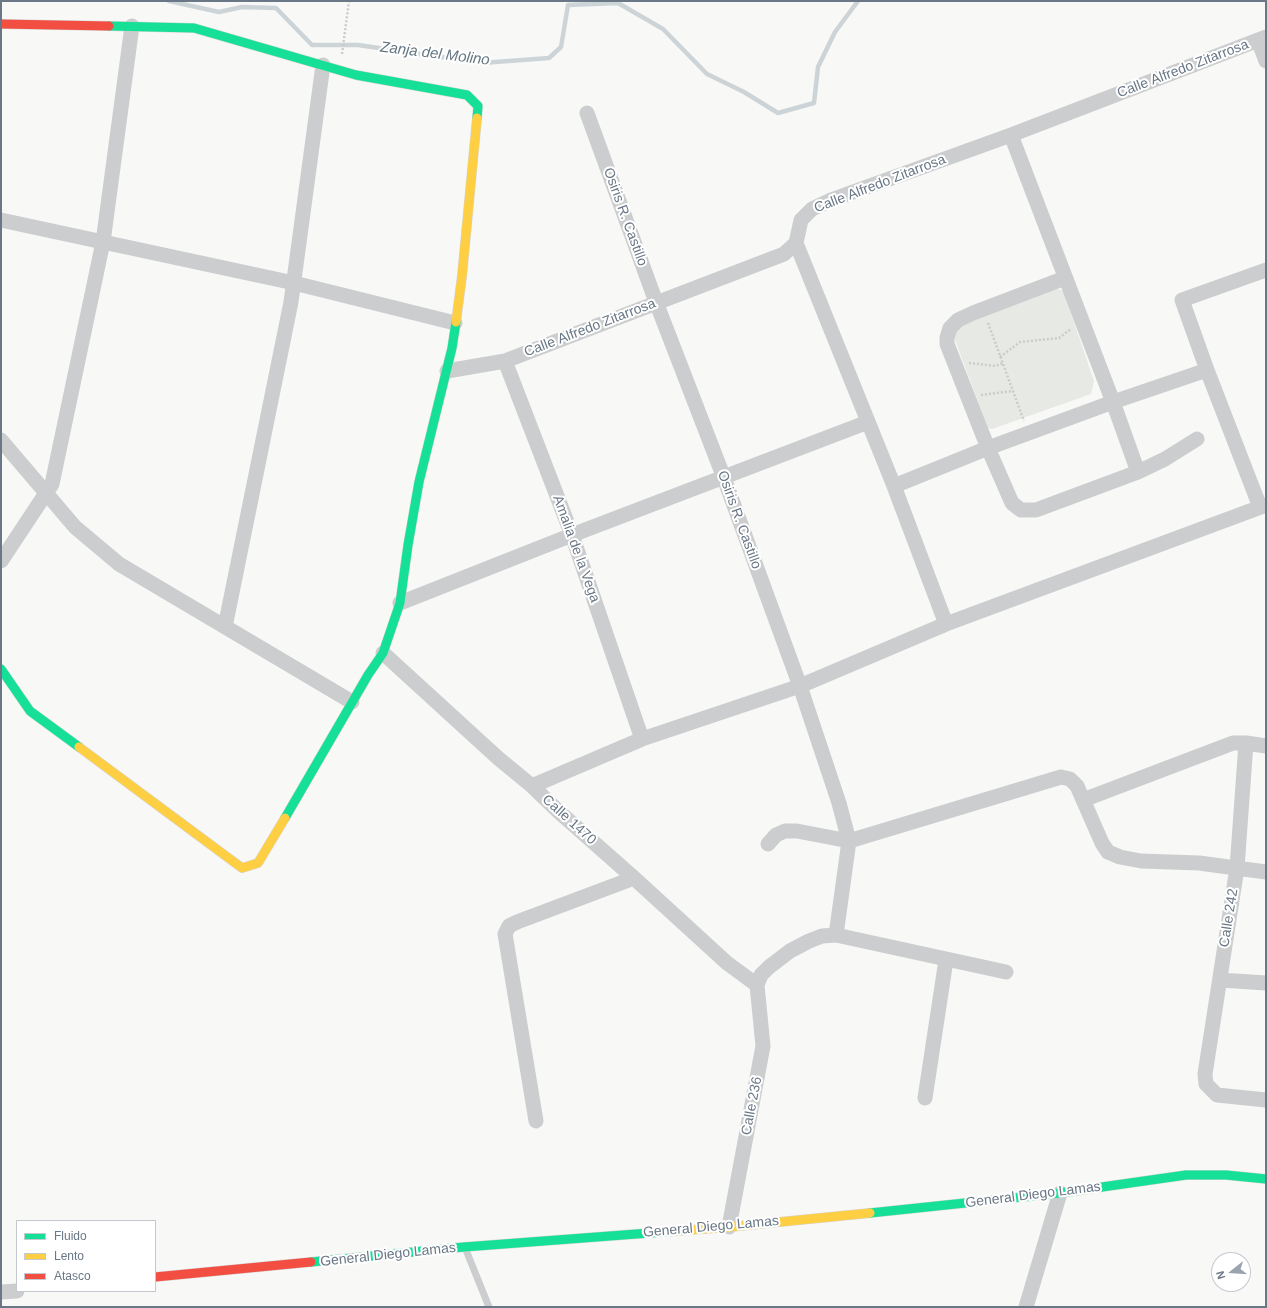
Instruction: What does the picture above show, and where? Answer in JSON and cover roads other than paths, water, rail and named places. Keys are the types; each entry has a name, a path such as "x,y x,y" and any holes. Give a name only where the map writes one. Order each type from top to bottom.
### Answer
{"street":[{"path":"1,24 194,28 356,75 467,95 478,106 462,276 454,323 452,348 419,482 400,603 383,653 368,675 258,863 242,868 30,711 1,669"},
{"path":"1,562 52,484 102,242 132,26"},
{"path":"1262,38 1266,61"},
{"name":"Calle Alfredo Zitarrosa","path":"447,371 505,361 784,254 796,243 801,220 812,209 845,194 1011,135 1262,38"},
{"path":"225,627 290,310 323,65"},
{"name":"Osiris R. Castillo","path":"587,113 656,302 724,478 800,686 839,804 849,841 836,935"},
{"path":"1011,135 1113,402 1138,472"},
{"path":"1,220 294,283 454,323"},
{"path":"796,243 894,486 946,624"},
{"path":"532,786 642,739 800,686 946,624 1263,506 1207,370 1182,300 1266,270"},
{"path":"1065,278 958,320 950,328 947,338 947,344 954,362 988,448 1012,503 1022,510 1036,510 1138,472 1197,439"},
{"name":"Amalia de la Vega","path":"505,361 572,534 642,739"},
{"path":"894,486 1028,433 1207,370"},
{"path":"400,603 572,534 724,478 868,422"},
{"path":"1,440 75,527 119,564 352,702"},
{"name":"Calle 1470","path":"383,653 727,963 757,985"},
{"path":"1083,800 1233,744 1246,743 1266,746"},
{"name":"Calle 242","path":"1246,743 1237,868 1206,1074 1206,1084 1217,1095 1266,1100"},
{"path":"768,844 776,835 786,831 797,831 849,841 1061,777 1070,780 1077,786 1102,843 1108,852 1120,857 1141,861 1199,864 1266,872"},
{"path":"536,1120 505,934 509,926 517,922 634,878"},
{"path":"757,985 761,975 790,950 822,936 836,935 1006,972"},
{"path":"925,1098 946,960"},
{"path":"1220,980 1266,983"},
{"name":"Calle 236","path":"730,1227 763,1046 757,985"},
{"name":"General Diego Lamas","path":"156,1277 464,1247 730,1227 1060,1192 1186,1175 1226,1175 1266,1179"},
{"path":"1026,1307 1060,1192"},
{"path":"1,1292 16,1291"}],"lane":[{"path":"464,1247 489,1307"}],"waterway":[{"name":"Zanja del Molino","path":"169,1 219,12 242,7 276,8 312,45 358,45 482,63 549,58 561,47 568,5 618,3 663,29 707,74 744,92 778,113 814,103 818,67 835,32 858,1"}]}
